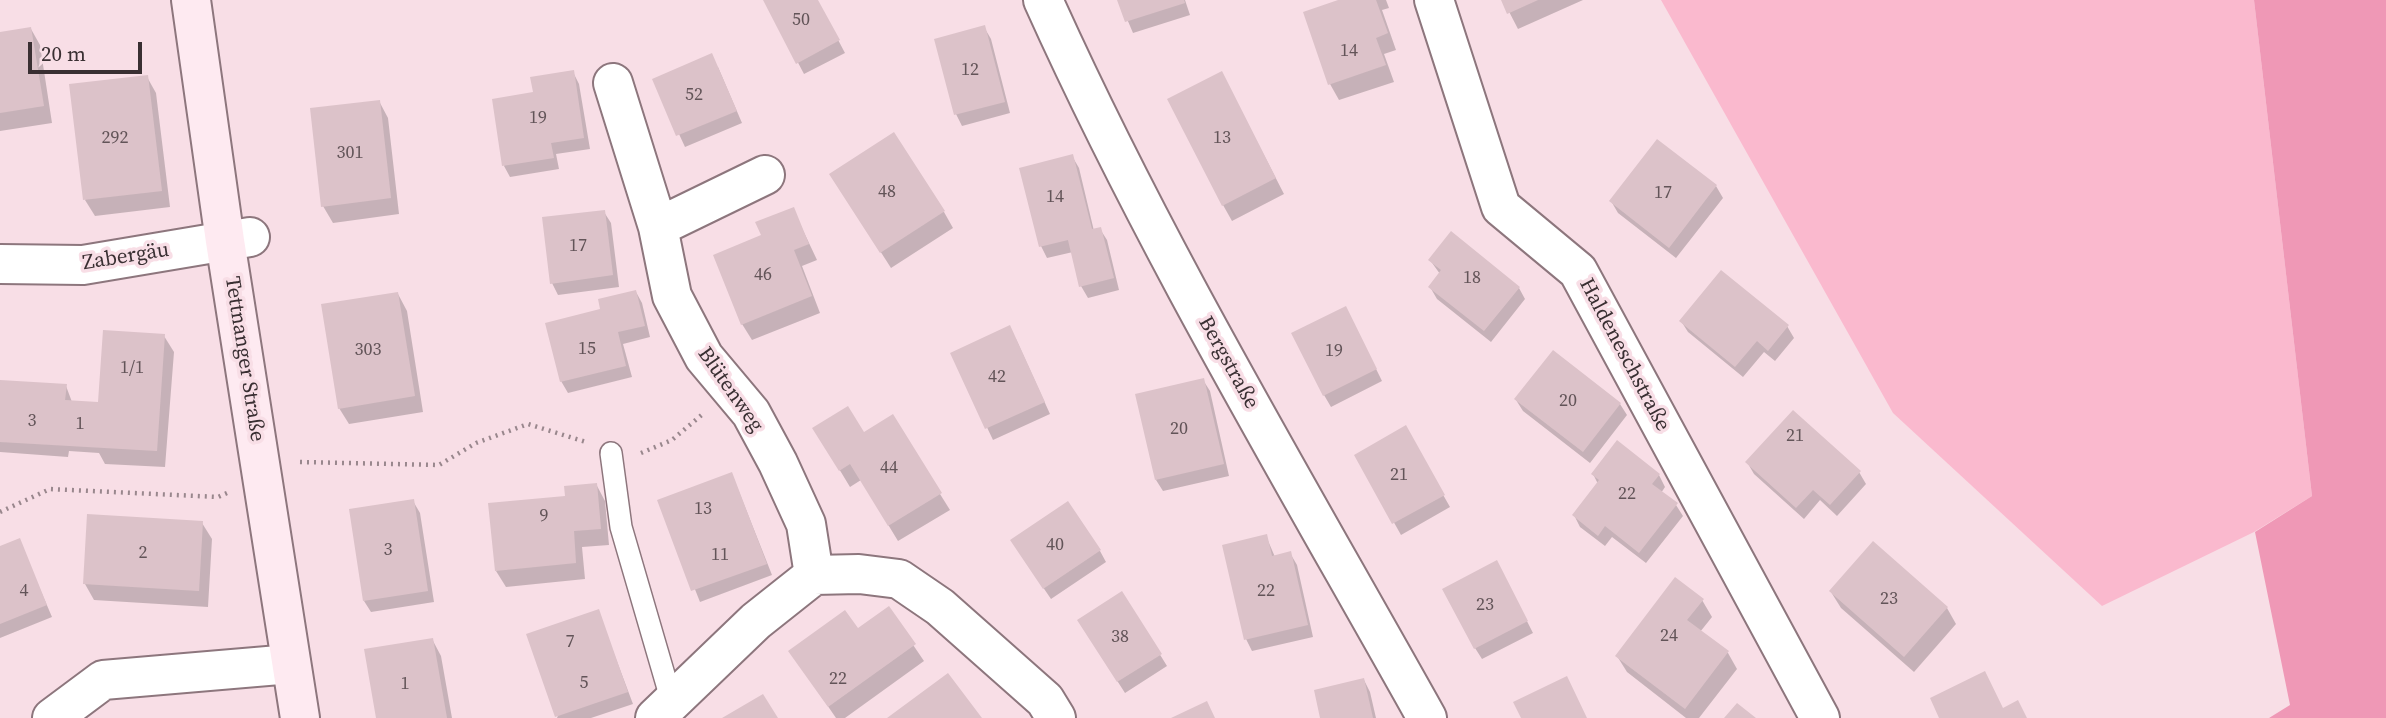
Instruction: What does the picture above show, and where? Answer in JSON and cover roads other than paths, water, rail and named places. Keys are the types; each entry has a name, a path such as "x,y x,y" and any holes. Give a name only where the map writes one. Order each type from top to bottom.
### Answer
{"street":[{"name":"Tettnanger Straße","path":"191,0 237,239 263,477 300,718"},
{"name":"Bergstraße","path":"1043,0 1074,67 1200,312 1427,718"},
{"name":"Haldeneschstraße","path":"1434,0 1501,207 1578,271 1820,718"},
{"name":"Blütenweg","path":"613,83 658,227 672,296 704,357 751,413 806,524 814,575"},
{"path":"658,227 765,175"},
{"name":"Zabergäu","path":"0,264 83,265 237,239"},
{"path":"663,710 756,621 814,575 859,575 899,579 940,607 1045,700 1056,718"},
{"path":"52,718 103,680 291,664"}],"lane":[{"path":"611,453 621,527 663,710"}]}
